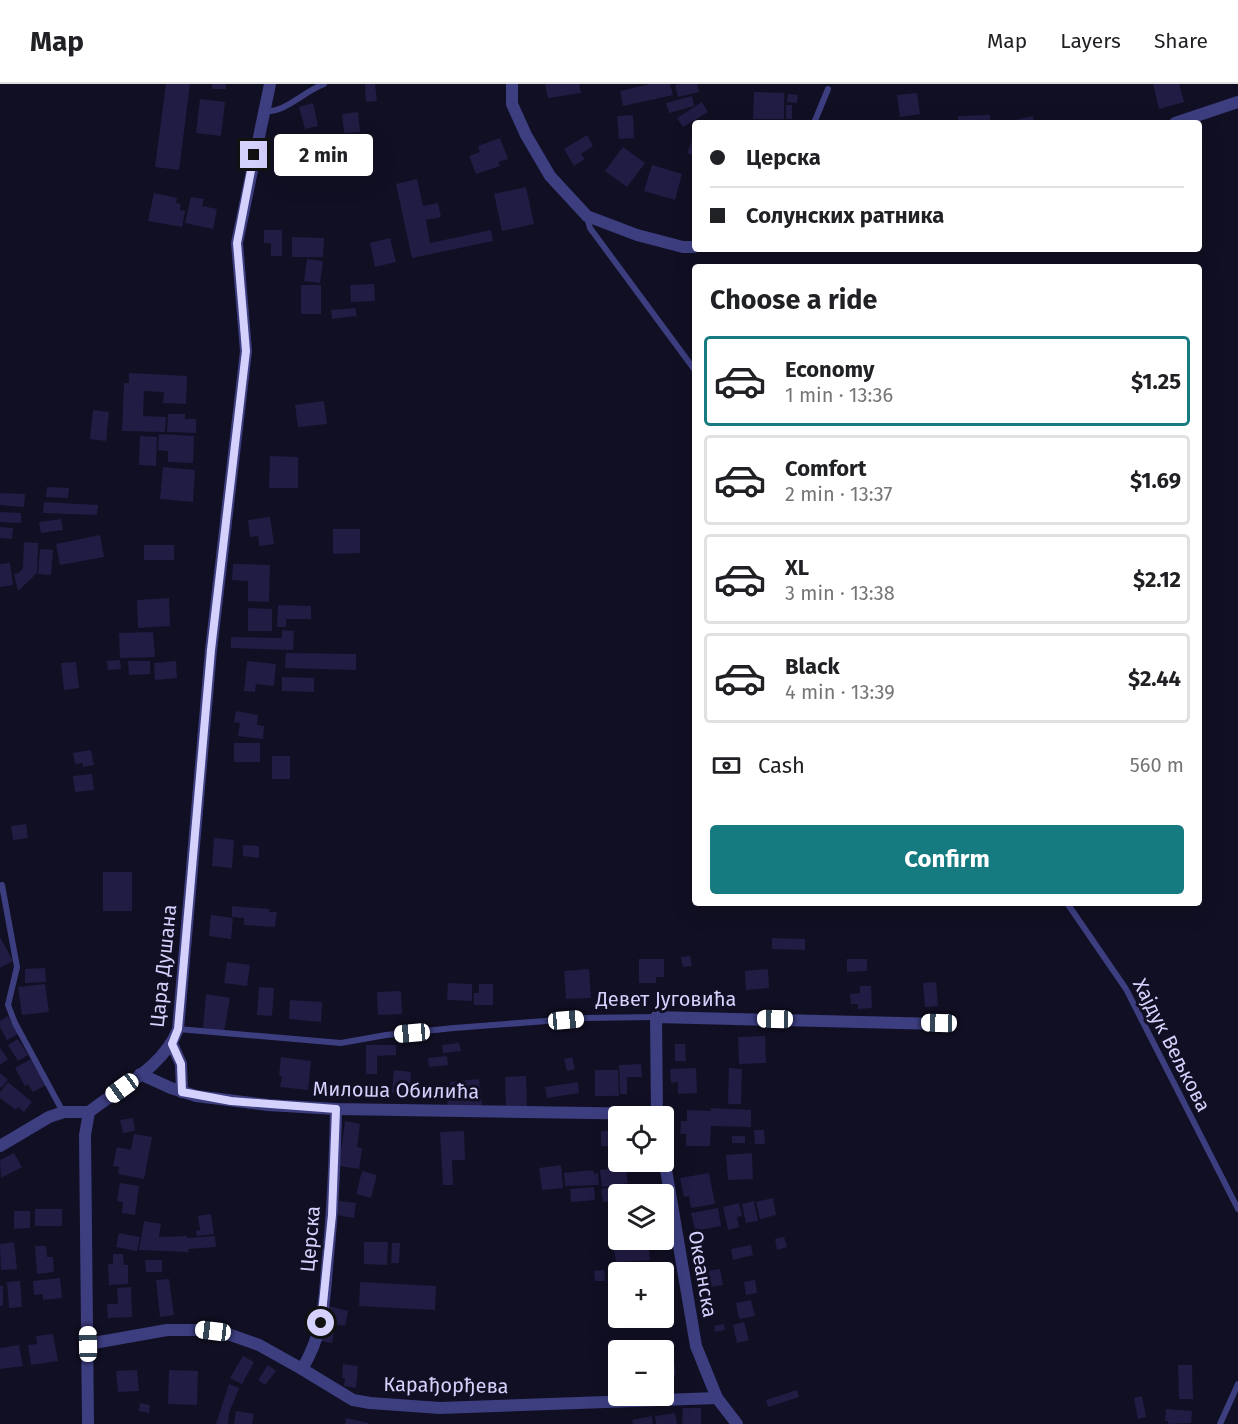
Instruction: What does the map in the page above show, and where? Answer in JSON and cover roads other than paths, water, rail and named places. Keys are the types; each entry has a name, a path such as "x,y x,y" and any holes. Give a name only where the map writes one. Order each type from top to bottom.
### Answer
{"street":[{"name":"Цара Душана","path":"89,1112 162,1056 172,1044 178,1029 211,650 246,351 237,243 270,84"},
{"path":"512,84 512,104 526,135 550,176 587,216 636,235 683,247 692,247"},
{"path":"1184,120 1238,102"},
{"path":"656,1017 657,1106"},
{"name":"Девет Југовића","path":"656,1017 939,1023"},
{"path":"172,1044 181,1064 182,1092"},
{"name":"Милоша Обилића","path":"140,1074 182,1092 213,1099 267,1105 336,1109 608,1114"},
{"name":"Церска","path":"302,1368 314,1350 321,1323 332,1215 336,1109"},
{"path":"0,1146 49,1117 64,1112 89,1112 85,1135 84,1175 88,1424"},
{"name":"Океанска","path":"666,1172 696,1346 717,1398"},
{"name":"Карађорђева","path":"88,1344 167,1330 225,1332 259,1345 302,1368 334,1391 353,1400 416,1407 717,1398"},
{"path":"717,1398 737,1424"}],"lane":[{"path":"263,111 272,112 284,107 313,88 324,84"},
{"path":"815,120 828,88"},
{"path":"587,216 590,228 692,366"},
{"path":"2,885 17,967 8,1005 15,1023 64,1112"},
{"name":"Хајдук Вељкова","path":"1069,906 1126,989 1238,1209"},
{"name":"Девет Југовића","path":"178,1029 341,1043 386,1035 454,1028 585,1018 656,1017"},
{"path":"1220,1424 1238,1384"}]}
